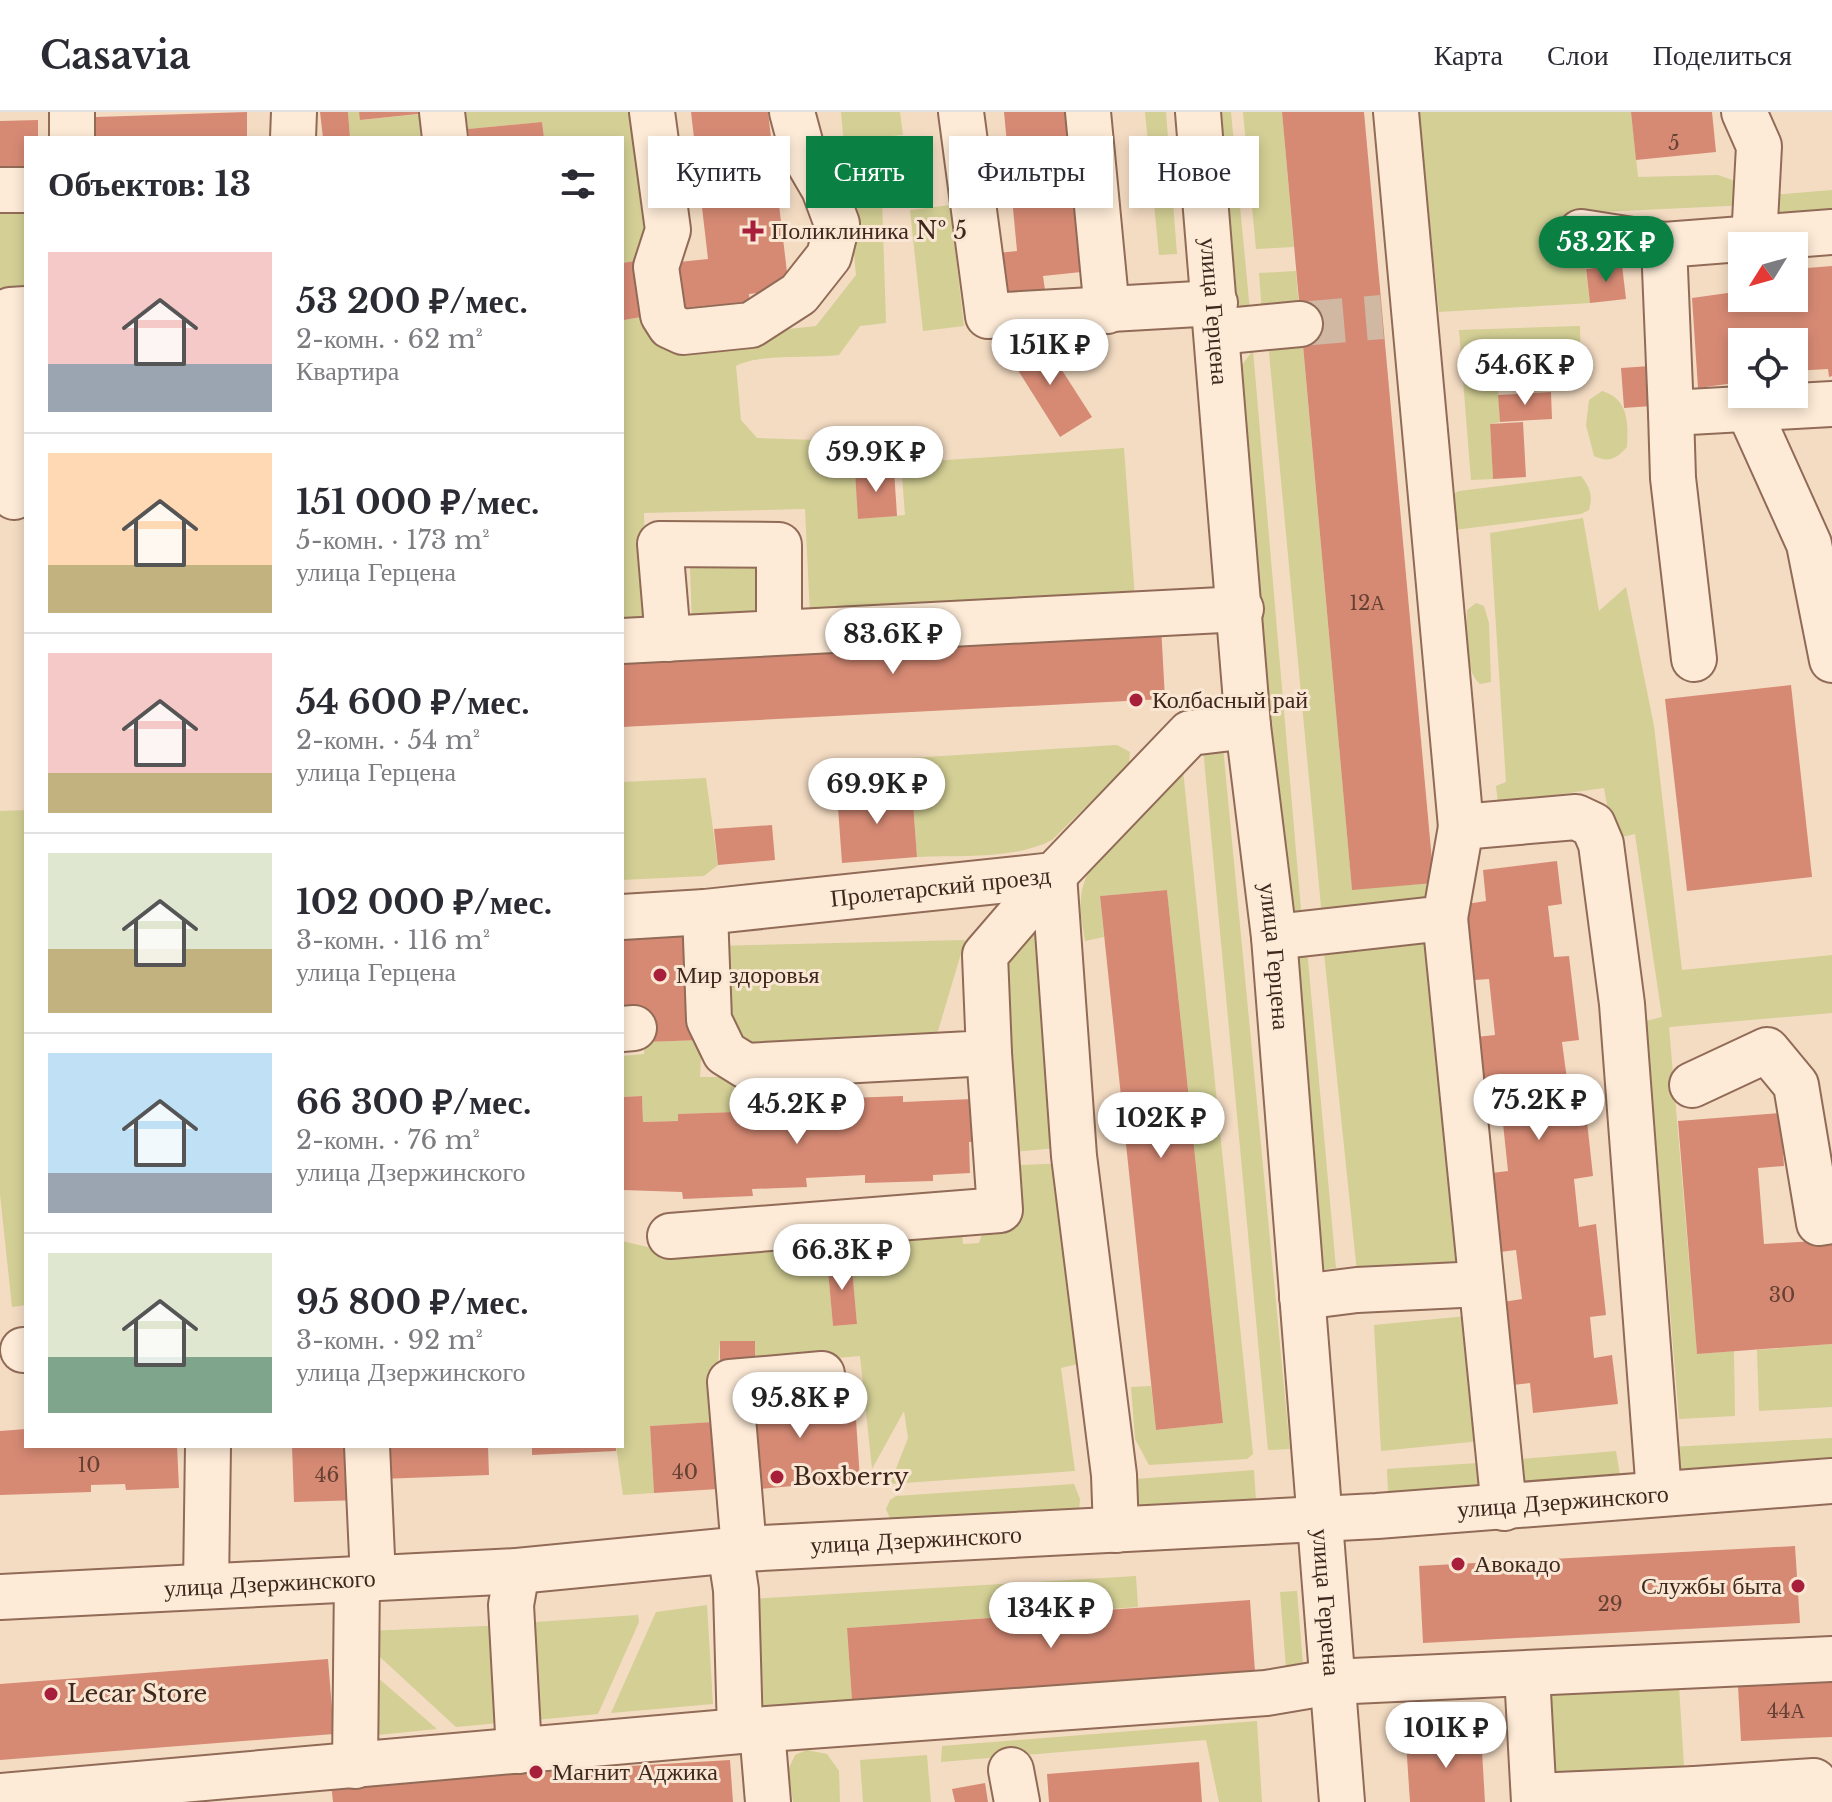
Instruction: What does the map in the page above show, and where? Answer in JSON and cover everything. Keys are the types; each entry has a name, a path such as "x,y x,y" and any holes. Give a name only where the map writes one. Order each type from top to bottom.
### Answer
{"street":[{"path":"72,112 72,136"},
{"path":"293,136 294,112"},
{"path":"442,112 445,136"},
{"path":"652,112 668,230 656,267 663,315 670,326 683,332 751,325 799,294 829,256 837,224 824,189 803,153 792,112"},
{"path":"961,112 988,316 1107,311 1300,324"},
{"path":"1088,112 1107,311"},
{"name":"улица Герцена","path":"1198,112 1241,609 1248,726 1274,937 1342,1802"},
{"path":"1396,112 1398,317 1461,827 1445,918 1504,1508"},
{"path":"1744,112 1759,146 1754,232"},
{"path":"0,190 24,190"},
{"path":"1581,232 1664,245 1728,241"},
{"path":"1808,234 1832,232"},
{"path":"1664,245 1673,478 1694,659"},
{"path":"13,497 10,310 24,309"},
{"path":"1671,413 1832,404"},
{"path":"1749,411 1809,544 1832,660"},
{"path":"668,639 660,544 779,545 779,631"},
{"path":"624,641 1241,609"},
{"name":"Пролетарский проезд","path":"624,917 705,912 1054,875 1190,733 1248,726"},
{"path":"1461,827 1576,817 1593,825 1601,844 1622,1004 1659,1493"},
{"path":"670,1236 1000,1210 985,955 1054,875"},
{"path":"1054,875 1074,1156 1114,1475 1116,1530"},
{"path":"705,912 709,1020 725,1053 746,1066 989,1053"},
{"path":"1274,937 1445,918"},
{"path":"1692,1085 1767,1050 1796,1085 1819,1223 1832,1221"},
{"path":"1302,1297 1357,1290 1481,1284"},
{"path":"768,1802 751,1730 736,1590 730,1382 822,1374"},
{"path":"206,1585 208,1448"},
{"path":"355,1766 365,1579 367,1448"},
{"name":"улица Дзержинского","path":"0,1597 517,1571 737,1549 1504,1508 1832,1481"},
{"path":"517,1571 511,1605 519,1751"},
{"path":"0,1796 270,1788 355,1766 751,1730 1266,1693 1331,1682 1832,1659"},
{"path":"1527,1674 1534,1799 1696,1796 1814,1781 1814,1802"}],"shaded area":[{"path":"348,112 359,112 361,120 421,114 434,136 350,136"},
{"path":"466,112 634,112 656,246 641,260 624,263 624,136 544,136 542,122 468,129"},
{"path":"841,112 900,112 903,135 843,136"},
{"path":"1145,112 1166,112 1168,136 1147,136"},
{"path":"1217,112 1231,112 1233,136 1219,136"},
{"path":"1243,112 1282,112 1294,247 1256,249 1252,208 1259,208 1259,136 1245,136"},
{"path":"1418,112 1631,112 1638,177 1718,175 1744,184 1749,205 1578,213 1590,303 1439,312"},
{"path":"1832,190 1832,208 1825,212 1809,216 1792,215 1769,207 1773,195"},
{"path":"0,201 24,202 24,296 0,297"},
{"path":"949,205 950,208 964,326 923,331 910,210"},
{"path":"850,208 882,208 886,323 860,326 839,355 758,359 736,366 741,420 757,438 848,441 854,465 859,519 905,515 901,463 1124,448 1135,598 810,616 805,509 644,513 647,626 624,625 624,320 647,316 665,343 816,326 856,275"},
{"path":"1154,208 1173,208 1177,254 1159,255"},
{"path":"1226,208 1240,208 1250,311 1236,304"},
{"path":"1296,271 1299,311 1262,314 1259,273"},
{"path":"1580,326 1581,386 1527,393 1524,356 1496,358 1500,422 1490,424 1493,479 1471,480 1459,330"},
{"path":"1302,336 1352,889 1434,883 1437,912 1323,928 1268,342"},
{"path":"1253,350 1302,921 1288,922 1239,369"},
{"path":"1602,391 1622,406 1627,421 1627,447 1616,457 1608,459 1594,456 1586,425 1589,400"},
{"path":"1581,476 1589,488 1591,500 1589,510 1581,514 1454,530 1449,496 1459,491"},
{"path":"1583,518 1599,611 1626,587 1654,726 1682,970 1832,955 1832,1013 1669,1027 1697,1354 1734,1351 1735,1416 1679,1419 1646,1021 1662,1017 1635,834 1613,839 1604,788 1498,803 1496,786 1506,782 1490,533"},
{"path":"767,563 770,618 692,624 690,567"},
{"path":"1476,603 1484,606 1489,623 1491,682 1480,684 1471,669 1466,638 1467,610"},
{"path":"1117,745 1130,752 1129,764 1052,840 1003,854 917,857 910,758"},
{"path":"1223,747 1290,1449 1268,1450 1203,748"},
{"path":"1183,770 1253,1454 1247,1459 1149,1465 1135,1439 1131,1387 1151,1386 1156,1430 1223,1423 1167,890 1100,896 1104,937 1085,941 1081,900 1089,871 1099,855 1126,824"},
{"path":"706,778 718,865 704,876 624,880 624,782"},
{"path":"24,810 24,1305 12,1307 0,1194 0,811"},
{"path":"1046,926 1068,1147 1012,1152 999,968 1017,935"},
{"path":"1428,937 1463,1264 1357,1272 1323,943"},
{"path":"965,940 938,1031 916,1045 735,1045 714,946"},
{"path":"1307,949 1336,1268 1318,1270 1290,950"},
{"path":"702,1040 700,1077 763,1077 764,1111 678,1114 678,1121 643,1122 642,1096 624,1097 624,1056 644,1054 645,1042"},
{"path":"1070,1163 1091,1361 1061,1368 1075,1471 890,1484 908,1438 904,1411 872,1469 860,1356 755,1365 754,1341 720,1341 713,1422 650,1426 654,1493 623,1495 616,1448 624,1448 624,1241 669,1252 962,1232 963,1244 979,1243 983,1231 1021,1212 1020,1165","holes":["851,1257 857,1324 833,1326 827,1259"]},
{"path":"1467,1316 1481,1441 1381,1451 1374,1325"},
{"path":"1832,1344 1832,1407 1759,1411 1757,1350"},
{"path":"1832,1438 1832,1462 1672,1472 1671,1447"},
{"path":"1616,1451 1620,1475 1511,1483 1509,1460"},
{"path":"1492,1462 1494,1484 1388,1492 1387,1469"},
{"path":"1254,1470 1256,1501 1137,1508 1135,1479"},
{"path":"1074,1484 1080,1499 1079,1512 898,1522 890,1518 886,1509 896,1496"},
{"path":"1136,1576 1138,1607 847,1628 852,1699 896,1697 897,1710 768,1717 760,1704 750,1599"},
{"path":"1297,1591 1303,1664 1286,1668 1280,1592"},
{"path":"707,1605 713,1704 611,1713 656,1612"},
{"path":"638,1615 639,1622 598,1714 525,1721 521,1623"},
{"path":"508,1625 511,1722 456,1727 368,1646 367,1631"},
{"path":"362,1664 437,1729 368,1736"},
{"path":"1679,1686 1684,1767 1554,1775 1549,1693"},
{"path":"1257,1721 1262,1802 1219,1802 1206,1740 941,1762 942,1746"},
{"path":"807,1750 827,1754 839,1771 840,1802 793,1802 788,1770 795,1755"},
{"path":"927,1755 931,1802 863,1802 860,1760"}],"building":[{"path":"247,112 247,136 96,136 96,117"},
{"path":"320,112 348,112 350,136 323,136"},
{"path":"359,112 418,112 418,114 360,120"},
{"path":"691,112 768,112 771,136 694,136"},
{"path":"1004,112 1075,112 1077,136 1006,136"},
{"path":"1282,112 1364,112 1434,883 1352,890"},
{"path":"1631,112 1712,112 1716,152 1636,160"},
{"path":"38,120 38,136 24,136 24,170 0,171 0,121"},
{"path":"542,122 544,136 469,136 468,129"},
{"path":"702,208 779,208 789,289 749,294 750,308 675,316 669,263 708,259"},
{"path":"1013,208 1085,208 1091,271 1043,276 1045,290 992,295 988,254 1017,251"},
{"path":"641,260 647,316 624,320 624,263"},
{"path":"1622,265 1626,299 1590,303 1586,269"},
{"path":"1832,266 1832,376 1829,377 1828,369 1808,370 1808,328 1728,328 1728,384 1698,388 1692,298 1728,293 1728,312 1808,312 1808,268"},
{"path":"1040,336 1092,417 1060,437 1009,356"},
{"path":"1650,366 1652,406 1624,408 1621,368"},
{"path":"1551,392 1552,419 1500,422 1498,395"},
{"path":"1523,422 1526,477 1493,479 1490,424"},
{"path":"894,469 897,516 858,519 855,472"},
{"path":"1161,625 1165,699 624,727 624,653"},
{"path":"1791,685 1812,877 1687,891 1665,699"},
{"path":"912,789 917,857 842,863 837,794"},
{"path":"772,825 775,860 718,865 714,829"},
{"path":"1557,861 1562,904 1548,906 1554,957 1569,956 1579,1040 1562,1042 1568,1087 1583,1085 1593,1176 1574,1179 1579,1227 1596,1224 1606,1315 1590,1317 1594,1358 1612,1355 1618,1404 1533,1413 1530,1383 1513,1385 1503,1302 1522,1299 1516,1250 1500,1252 1491,1173 1508,1171 1502,1114 1486,1116 1476,1037 1495,1035 1489,979 1475,980 1466,904 1486,901 1483,870"},
{"path":"1167,890 1223,1423 1156,1430 1100,896"},
{"name":"Мир здоровья","path":"697,935 702,1040 645,1042 624,1016 624,938"},
{"path":"642,1096 643,1122 678,1121 678,1114 821,1109 821,1099 903,1096 903,1102 972,1099 984,1141 969,1142 970,1173 933,1175 933,1181 865,1183 865,1175 806,1178 807,1187 752,1189 753,1196 683,1199 682,1192 624,1190 624,1097"},
{"path":"1780,1113 1784,1166 1758,1168 1764,1244 1832,1240 1832,1344 1697,1354 1678,1121"},
{"path":"851,1257 857,1324 833,1326 827,1259"},
{"path":"720,1341 755,1341 755,1365 720,1366"},
{"path":"854,1389 860,1480 747,1490 740,1401"},
{"path":"713,1422 718,1489 654,1493 650,1426"},
{"path":"24,1429 24,1448 177,1448 179,1488 126,1490 125,1484 91,1485 91,1492 0,1495 0,1431"},
{"path":"292,1448 360,1448 362,1500 294,1502"},
{"path":"379,1448 488,1448 489,1475 380,1479"},
{"path":"532,1448 616,1448 616,1451 532,1455"},
{"path":"1795,1546 1800,1623 1423,1643 1419,1566"},
{"path":"1250,1600 1255,1672 852,1700 847,1628"},
{"path":"328,1659 334,1734 0,1760 0,1684"},
{"path":"1832,1681 1832,1737 1741,1741 1738,1686"},
{"path":"1481,1734 1485,1802 1410,1802 1406,1742"},
{"path":"730,1760 733,1802 333,1802 331,1784"},
{"path":"1199,1762 1202,1802 1049,1802 1047,1774"},
{"path":"985,1783 988,1802 955,1802 952,1789"}],"tunnel":[{"path":"1300,324 1382,317"}],"place":[{"name":"Поликлиника № 5","path":"753,231"},
{"name":"Колбасный рай","path":"1136,700"},
{"name":"Мир здоровья","path":"660,975"},
{"name":"Boxberry","path":"777,1477"},
{"name":"Авокадо","path":"1458,1564"},
{"name":"Службы быта","path":"1798,1586"},
{"name":"Lecar Store","path":"51,1694"},
{"name":"Магнит Аджика","path":"536,1772"}]}
